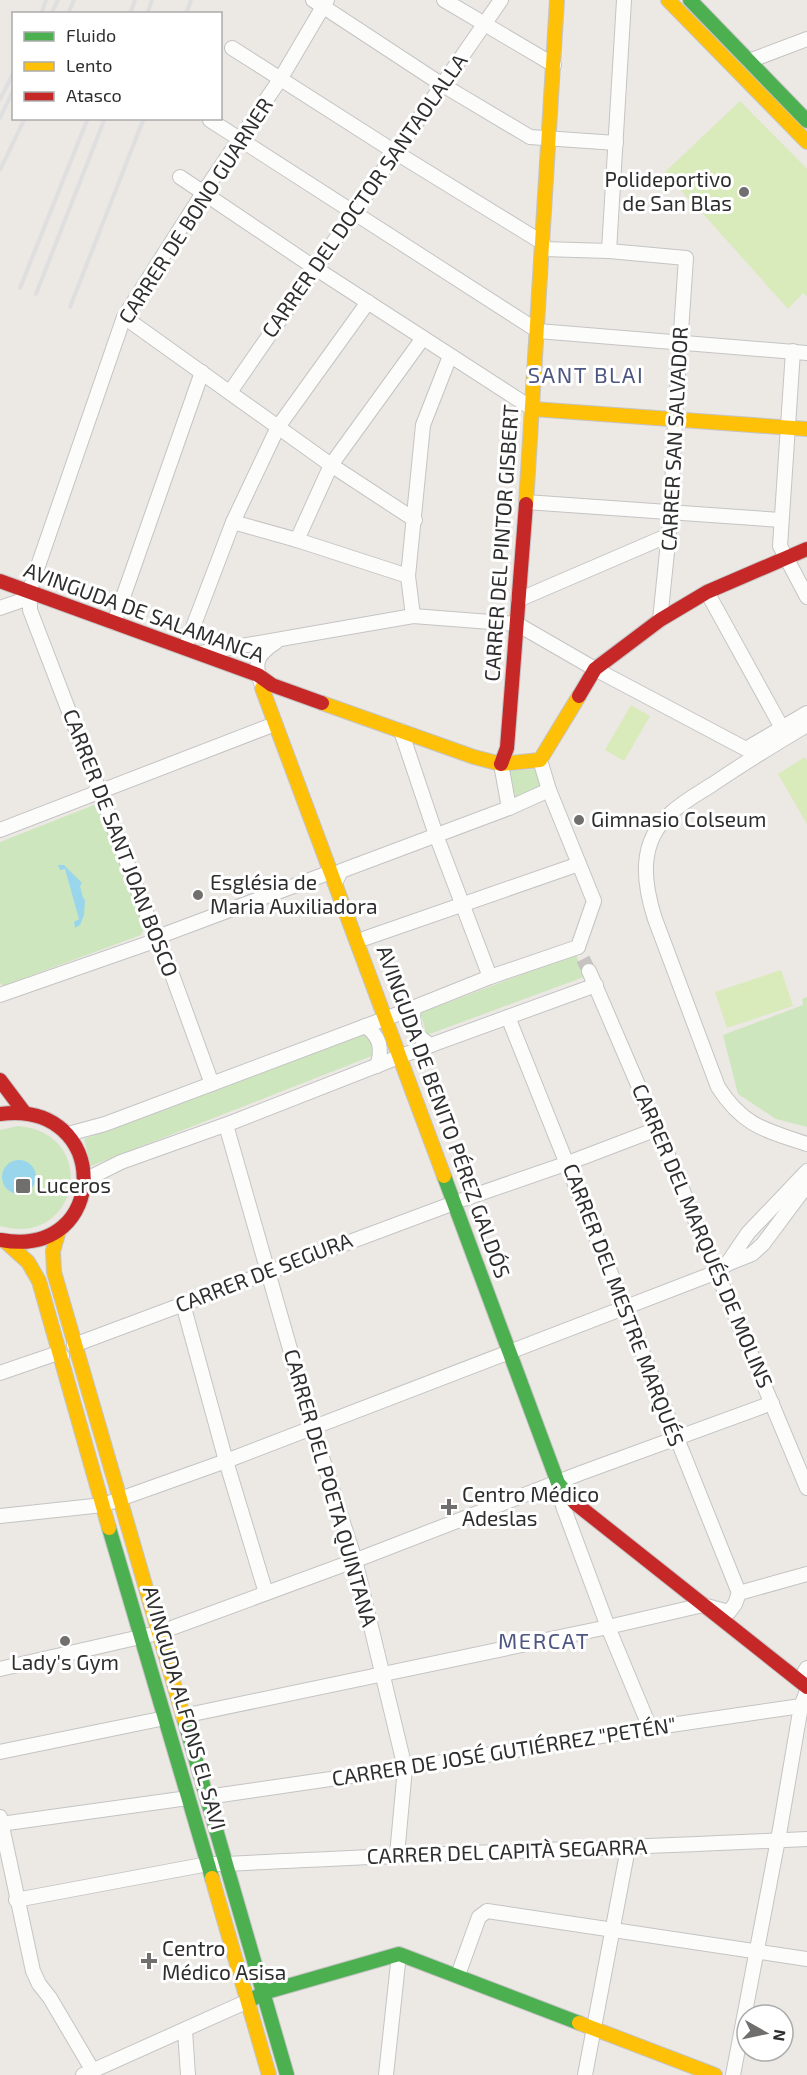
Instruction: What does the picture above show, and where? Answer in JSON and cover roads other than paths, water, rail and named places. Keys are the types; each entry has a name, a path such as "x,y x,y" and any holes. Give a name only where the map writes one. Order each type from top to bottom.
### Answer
{"main road":[{"name":"CARRER DEL PINTOR GISBERT","path":"501,764 507,748 533,410 557,0"},
{"path":"668,0 807,142"},
{"path":"690,0 807,121"},
{"path":"533,410 807,429"},
{"path":"501,764 540,760 595,669 660,620 707,592 786,556 807,549"},
{"name":"AVINGUDA DE SALAMANCA","path":"0,581 28,598 401,732 501,764"},
{"name":"AVINGUDA DE SALAMANCA","path":"0,592 114,623 185,648 264,683"},
{"name":"AVINGUDA DE BENITO PÉREZ GALDÓS","path":"264,683 275,724 336,875 366,938 390,1017"},
{"name":"AVINGUDA DE BENITO PÉREZ GALDÓS","path":"264,683 564,1480"},
{"path":"0,1080 24,1112"},
{"path":"0,1114 24,1112 45,1117 68,1134 80,1154 85,1180 82,1197 74,1212 59,1230 42,1239 21,1243 3,1241"},
{"name":"AVINGUDA ALFONS EL SAVI","path":"59,1230 53,1251 54,1272 287,2075"},
{"name":"AVINGUDA ALFONS EL SAVI","path":"3,1241 28,1262 39,1281 269,2075"},
{"path":"564,1480 573,1502 807,1689"},
{"path":"564,1480 807,1673"},
{"path":"248,2001 263,1993 399,1954 715,2075"}],"street":[{"path":"444,0 554,64"},
{"name":"CARRER DEL DOCTOR SANTAOLALLA","path":"230,392 501,0"},
{"path":"232,48 543,246 609,251 624,0"},
{"path":"321,3 441,84 530,137 616,143"},
{"name":"CARRER DE BONO GUARNER","path":"28,598 124,317 203,193 281,78 321,3"},
{"path":"749,61 807,39"},
{"path":"210,120 538,331 800,352 789,428 780,546 807,597"},
{"path":"180,177 533,410"},
{"name":"CARRER SAN SALVADOR","path":"609,251 686,258 671,513 660,620"},
{"path":"185,648 233,522 278,427 368,302"},
{"path":"124,317 331,465 414,520"},
{"path":"297,540 331,465 423,338"},
{"path":"413,616 408,576 423,425 450,356"},
{"path":"114,623 202,372"},
{"path":"526,502 781,520"},
{"path":"233,522 408,576"},
{"path":"518,600 669,535"},
{"path":"707,592 782,728"},
{"path":"0,608 28,598"},
{"name":"CARRER DE SANT JOAN BOSCO","path":"28,598 30,610 99,793 156,938 162,947 212,1084"},
{"path":"199,654 413,616 517,624 595,669 746,749 807,713"},
{"path":"264,683 256,670 258,659 263,651 280,639"},
{"path":"0,830 275,724"},
{"path":"807,725 748,760 669,815 654,835 649,848 645,878 646,892 655,920 718,1087 731,1106 743,1117 766,1130 807,1144"},
{"path":"401,732 436,835 490,977"},
{"path":"68,1134 105,1124 414,1008 490,977 583,959 594,900 549,790 540,760"},
{"path":"501,764 509,808"},
{"path":"0,995 336,875 509,808 549,790"},
{"path":"366,938 579,864"},
{"name":"CARRER DEL MARQUÉS DE MOLINS","path":"583,959 657,1129 722,1268 772,1403 807,1488"},
{"path":"85,1180 121,1162 226,1125 404,1055 596,985"},
{"path":"414,1008 413,1024 418,1036 432,1045"},
{"name":"CARRER DEL MESTRE MARQUÉS","path":"508,1017 739,1593"},
{"path":"365,1026 379,1042 381,1056 377,1066"},
{"name":"CARRER DEL POETA QUINTANA","path":"226,1125 312,1426 355,1560 405,1768 397,1855"},
{"name":"CARRER DE SEGURA","path":"75,1345 268,1271 657,1129"},
{"path":"722,1268 748,1233 807,1171"},
{"path":"0,1516 103,1505 226,1461 722,1268 752,1254 763,1244 807,1185"},
{"path":"183,1304 226,1461 266,1593"},
{"path":"0,1373 58,1353 82,1371"},
{"path":"0,1669 158,1633 772,1403"},
{"path":"564,1480 563,1506 608,1627 650,1728"},
{"path":"183,1716 703,1605 729,1612 739,1593 807,1574"},
{"path":"734,2075 801,1706 807,1689"},
{"name":"CARRER DE JOSÉ GUTIÉRREZ \"PETÉN\"","path":"207,1797 801,1706"},
{"path":"0,1752 165,1718"},
{"path":"188,1798 1,1822 33,1971 39,1984 50,1998 88,2073 248,2001"},
{"name":"CARRER DEL CAPITÀ SEGARRA","path":"16,1900 208,1864 807,1839"},
{"path":"585,2075 628,1848"},
{"path":"458,1976 479,1917 484,1912 807,1959"},
{"path":"224,1917 240,1913"},
{"path":"386,2075 399,1954"},
{"path":"184,2030 188,2075"}],"water":[{"path":"58,865 64,865 82,883 80,886 85,900 84,915 80,925 75,928 74,922 79,919 65,869 60,870"},
{"path":"19,1160 31,1165 36,1177 31,1189 19,1194 7,1189 2,1177 7,1165"}],"tunnel":[{"path":"583,959 589,971"}],"railway":[{"path":"42,12 46,0"},
{"path":"52,12 58,0"},
{"path":"69,12 74,0"},
{"path":"131,12 135,0"},
{"path":"148,12 152,0"},
{"path":"187,12 191,0"},
{"path":"0,99 12,76"},
{"path":"0,118 12,93"},
{"path":"0,170 24,120"},
{"path":"20,288 87,120"},
{"path":"36,294 104,120"},
{"path":"70,307 143,120"}],"place":[{"name":"Polideportivo de San Blas","path":"744,192"},
{"name":"Gimnasio Colseum","path":"579,820"},
{"name":"Església de Maria Auxiliadora","path":"198,895"},
{"name":"Luceros","path":"23,1186"},
{"name":"Centro Médico Adeslas","path":"449,1507"},
{"name":"Lady's Gym","path":"65,1641"},
{"name":"Centro Médico Asisa","path":"149,1961"}],"district":[{"name":"SANT BLAI","path":"586,375"},
{"name":"MERCAT","path":"544,1641"}]}
